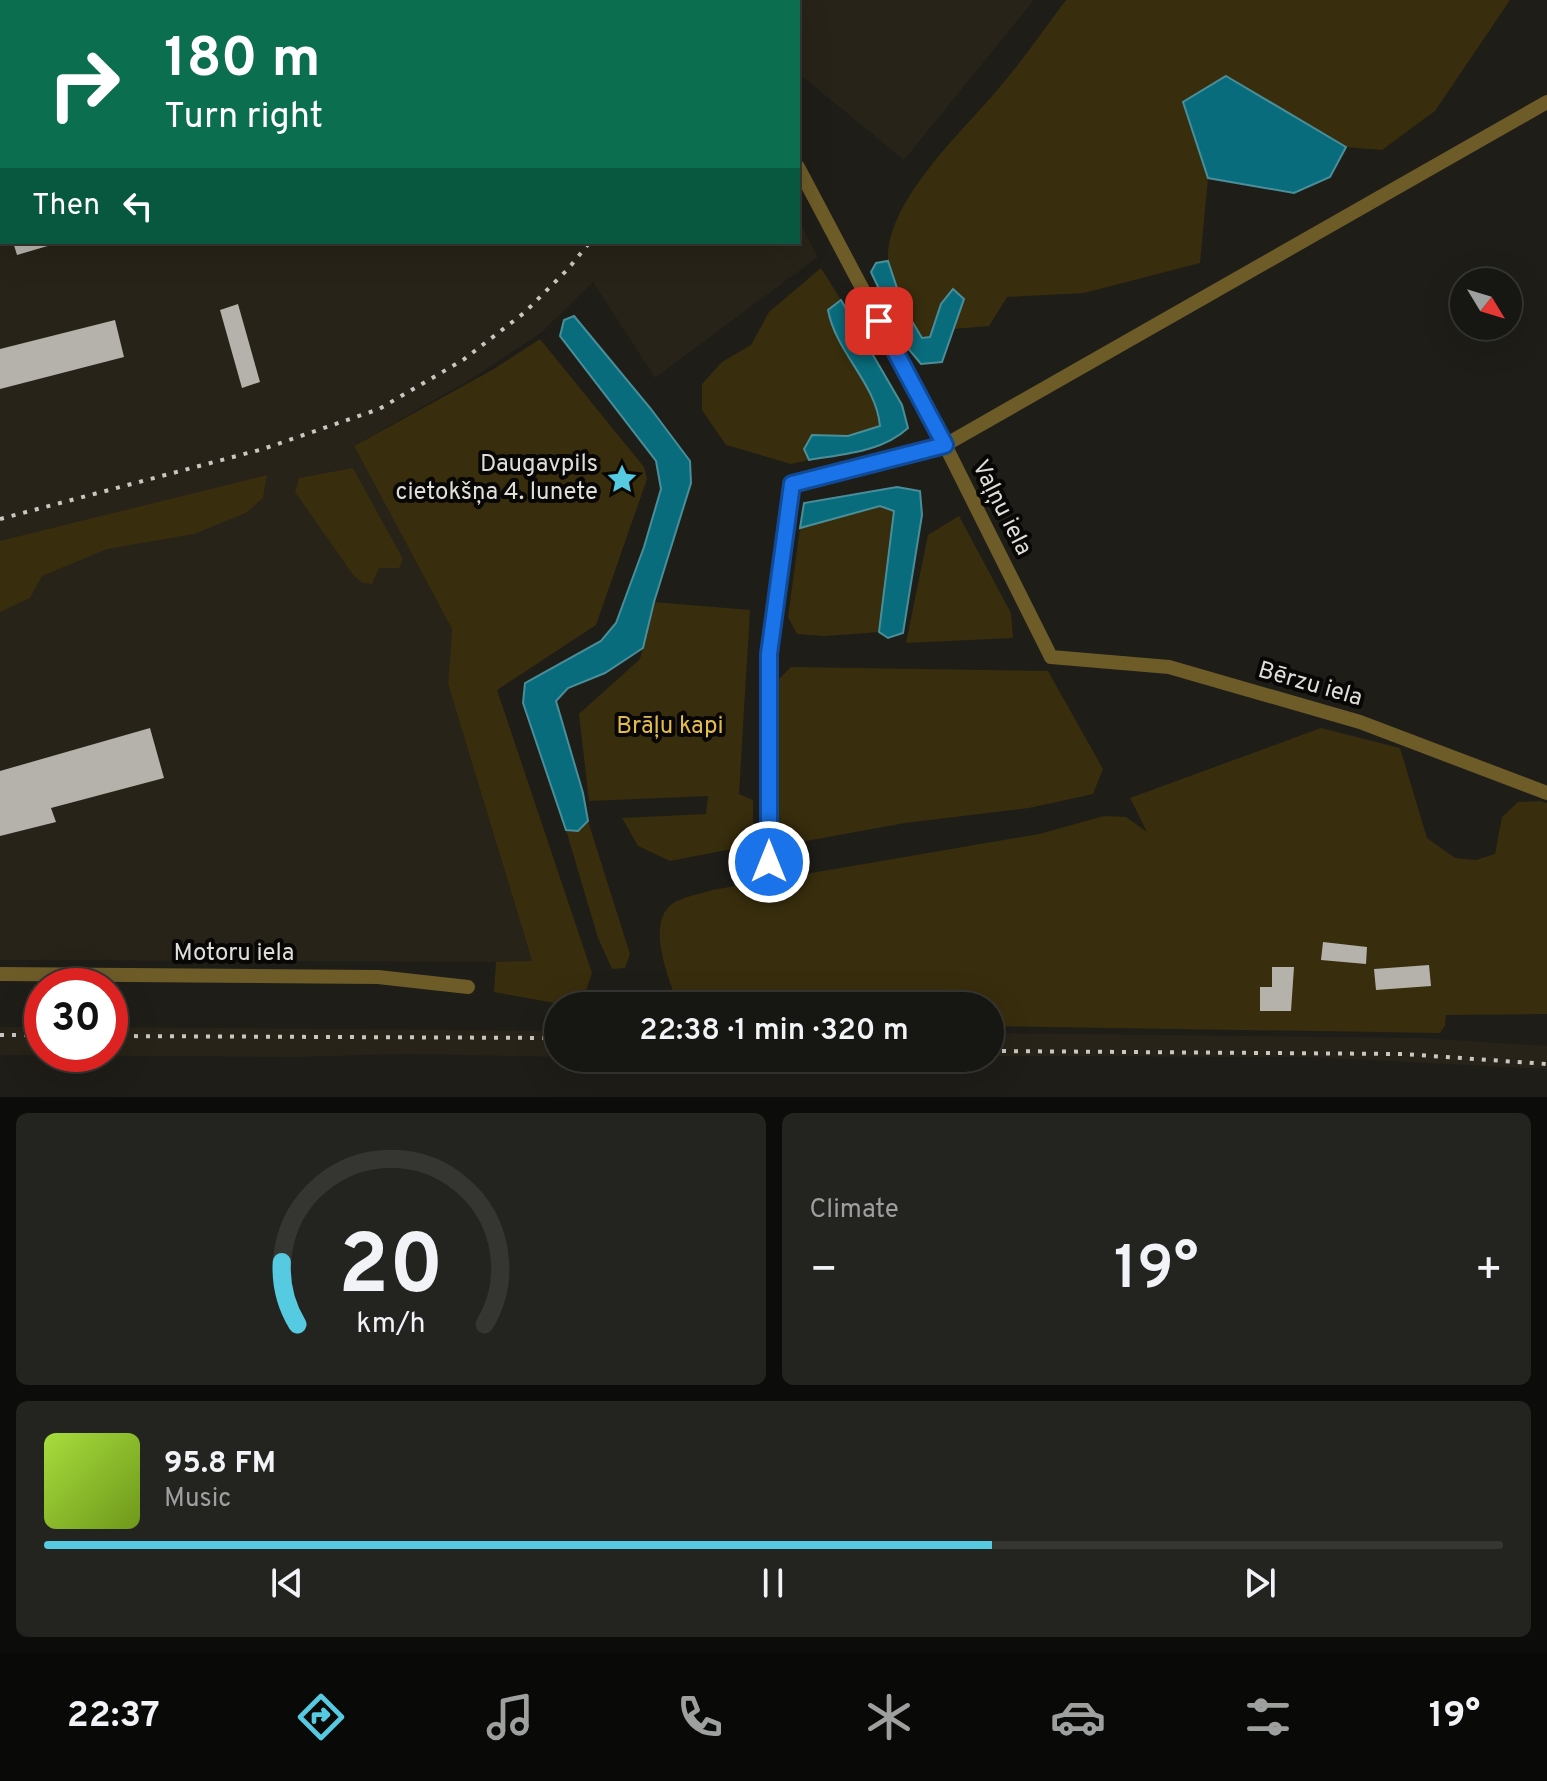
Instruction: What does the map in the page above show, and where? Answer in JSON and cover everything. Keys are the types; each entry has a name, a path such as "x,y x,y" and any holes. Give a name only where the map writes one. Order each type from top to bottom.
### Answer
{"street":[{"path":"769,862 769,654 792,484 945,445 1547,102"},
{"name":"Vaļņu iela","path":"800,171 945,445 1051,657"},
{"name":"Bērzu iela","path":"1051,657 1169,667 1360,722 1547,793"},
{"name":"Motoru iela","path":"0,974 378,977 468,987"}],"shaded area":[{"path":"800,0 1034,0 904,160 800,75"},
{"path":"800,223 818,257 655,378 593,282 542,332 468,381 354,446 452,629 448,684 532,962 0,960 0,244 800,244"},
{"path":"0,1027 24,1027 24,1055 0,1055"},
{"path":"128,1027 544,1031 544,1057 405,1054 128,1056"},
{"path":"1004,1033 1422,1038 1547,1046 1547,1069 1310,1057 1004,1056"}],"green space":[{"path":"1066,0 1510,0 1435,111 1382,150 1346,147 1226,76 1183,102 1208,178 1200,263 1084,293 1007,297 989,326 953,329 964,299 941,304 930,337 922,338 900,301 889,270 891,237 899,214 929,168 1008,77"},
{"path":"821,268 841,300 828,310 832,326 871,396 880,426 848,436 812,435 804,449 809,460 791,464 726,445 702,410 702,384 722,362 751,345 769,312"},
{"path":"540,339 644,467 647,479 596,625 497,690 592,973 585,992 544,992 544,1001 494,992 496,962 532,961 448,684 452,629 354,446 494,369"},
{"path":"353,468 403,559 399,568 379,568 372,584 363,583 354,576 295,492 299,478"},
{"path":"267,475 263,498 246,513 194,534 107,549 42,576 30,598 0,612 0,541"},
{"path":"880,506 894,511 879,632 825,636 797,634 788,617 800,528"},
{"path":"959,516 1011,613 1013,638 906,643 928,535"},
{"name":"Brāļu kapi","path":"654,602 750,610 739,794 753,800 753,845 670,861 638,846 622,818 706,814 708,796 589,801 579,714 640,659"},
{"path":"791,667 1048,671 1103,769 1093,794 1029,808 905,823 779,846 778,680"},
{"path":"1321,728 1400,748 1427,838 1455,858 1476,860 1495,854 1502,817 1518,802 1547,803 1547,1014 1446,1015 1445,1026 1440,1033 1004,1026 1004,992 673,992 660,933 666,910 679,900 712,890 1039,834 1104,816 1126,817 1147,832 1130,798"},
{"path":"588,821 630,954 625,968 612,969 598,938 566,830 578,831"}],"water":[{"path":"1226,76 1346,147 1330,177 1294,193 1208,178 1183,102"},
{"path":"888,261 903,306 922,338 930,337 941,304 953,289 964,299 942,362 921,364 906,346 871,272 876,263"},
{"path":"841,300 902,405 908,428 874,447 809,460 804,449 812,435 848,436 880,426 871,396 832,326 828,310"},
{"path":"574,316 690,461 691,483 643,648 605,673 568,688 556,701 588,821 578,831 566,830 523,703 525,683 601,641 616,623 661,489 656,461 560,336 564,320"},
{"path":"897,487 920,491 922,515 903,633 888,638 879,632 894,511 880,506 800,528 804,503"}],"building":[{"path":"14,244 51,244 51,245 17,255"},
{"path":"238,304 260,382 242,388 220,310"},
{"path":"115,320 124,357 0,389 0,349"},
{"path":"150,728 164,778 51,808 56,822 0,836 0,771"},
{"path":"1323,942 1367,947 1366,964 1321,960"},
{"path":"1429,965 1431,986 1376,990 1374,969"},
{"path":"1272,967 1294,967 1291,1011 1260,1011 1260,987 1272,987"}],"railway":[{"path":"0,519 263,449 379,409 463,360 524,313 588,244"},
{"path":"0,1035 24,1035"},
{"path":"128,1036 544,1038"},
{"path":"1004,1051 1403,1054 1547,1064"}],"place":[{"name":"Daugavpils cietokšņa 4. lunete","path":"622,479"}],"route":[{"path":"769,862 769,654 792,484 945,445 879,321"}]}
